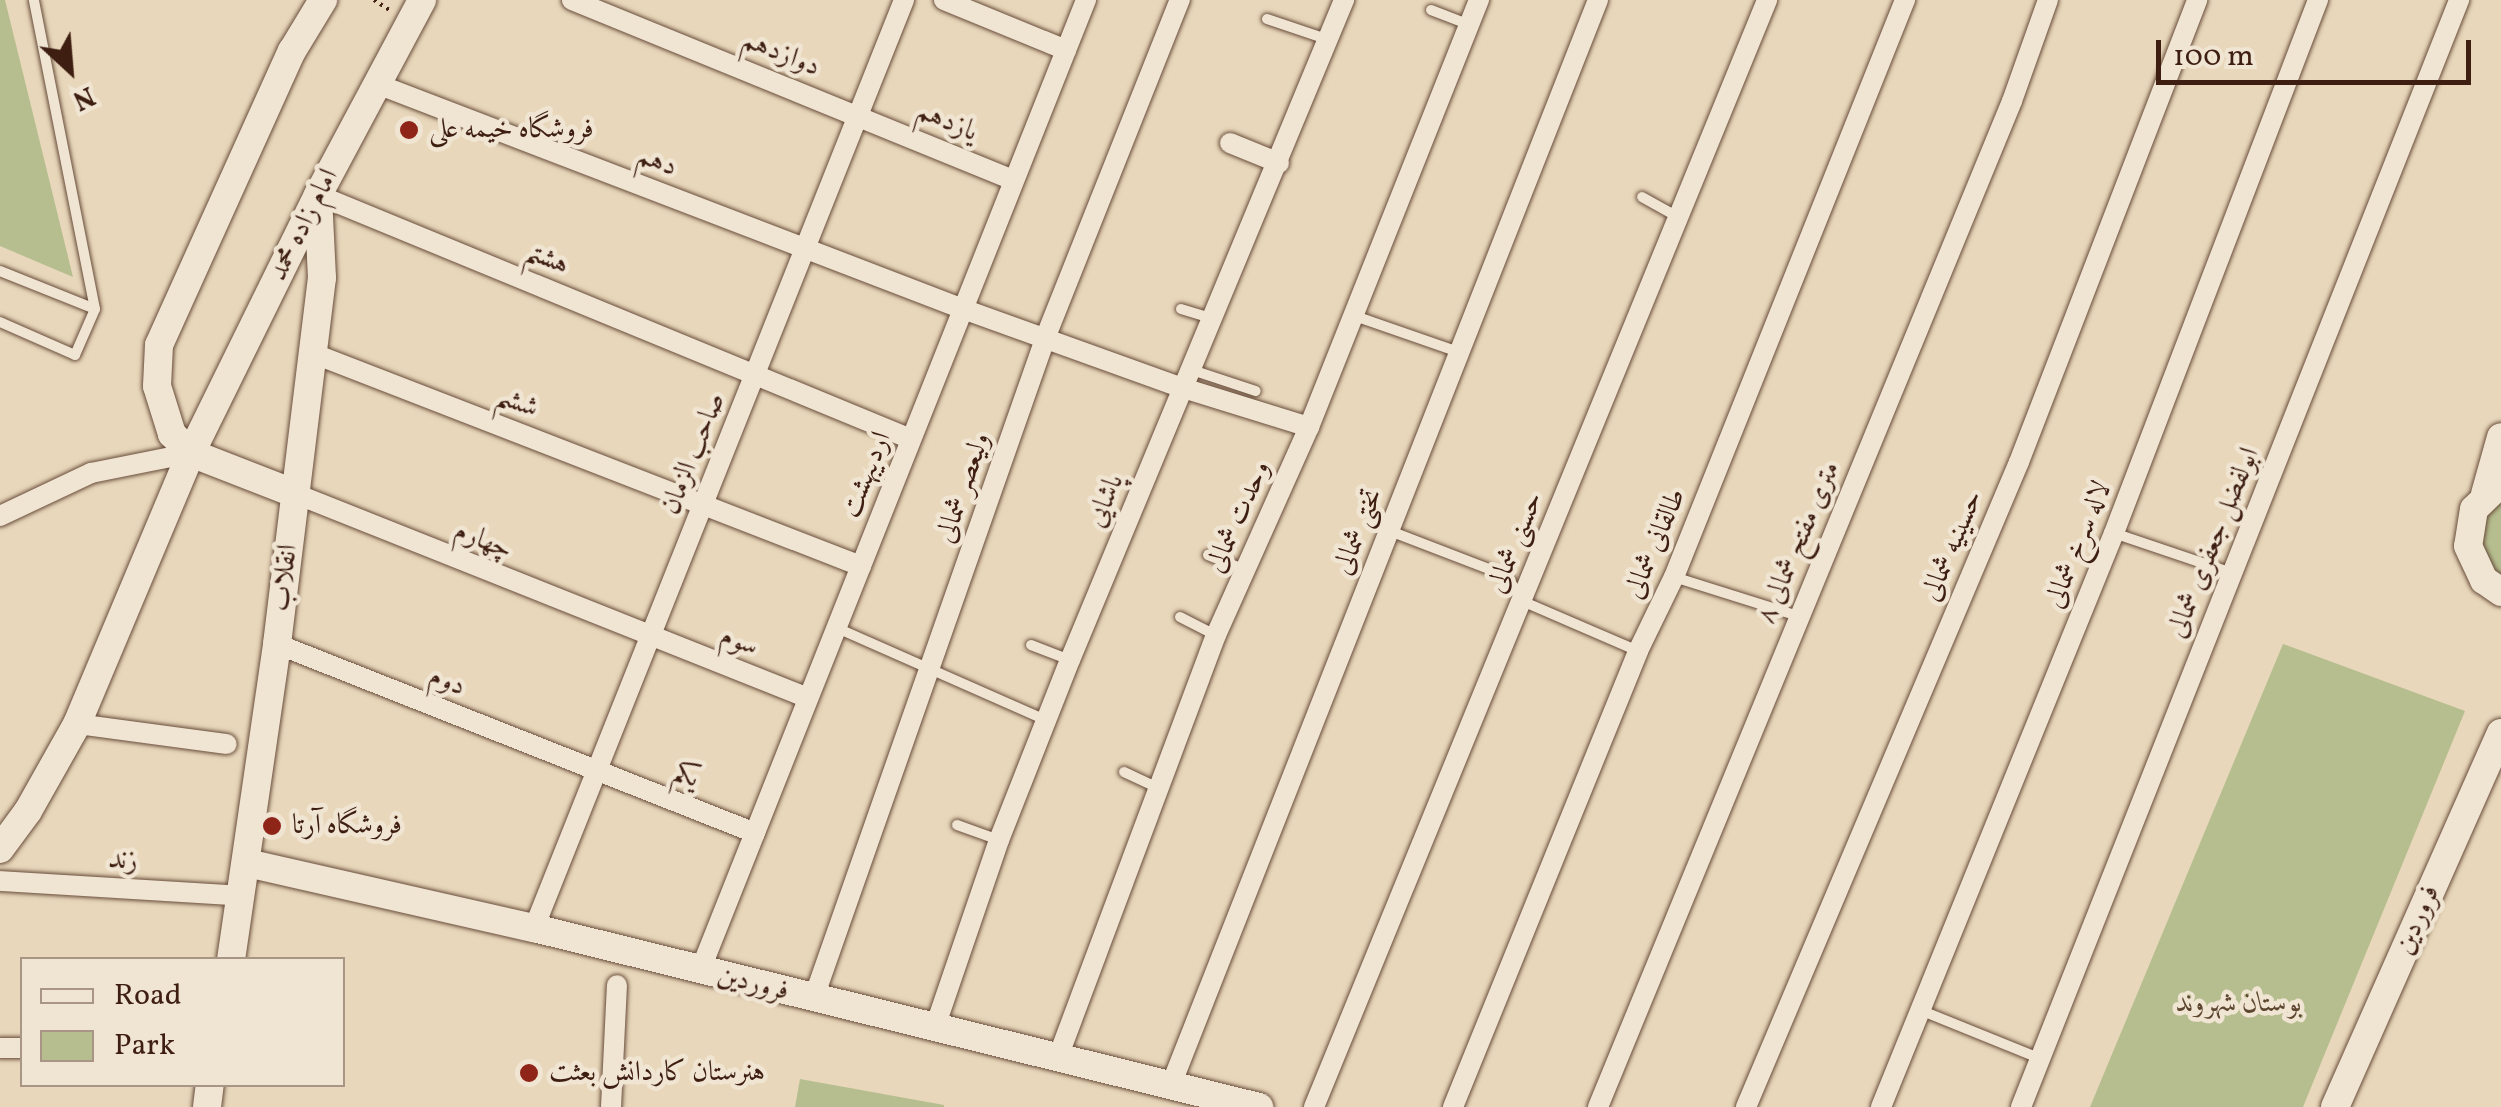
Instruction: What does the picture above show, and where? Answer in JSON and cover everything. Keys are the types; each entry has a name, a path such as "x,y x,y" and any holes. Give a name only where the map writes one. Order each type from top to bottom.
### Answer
{"street":[{"path":"296,494 190,453 172,434 157,386 159,346 292,52 323,0"},
{"name":"امام زاده محمد","path":"0,849 28,811 78,724 190,453 318,195 422,0"},
{"name":"دوازدهم","path":"572,0 858,114"},
{"name":"صاحب الزمان","path":"534,928 904,0"},
{"path":"944,0 1066,50"},
{"name":"اردیبهشت","path":"700,971 1086,0"},
{"name":"ولیعصر شمالی","path":"813,1000 1046,336 1180,0"},
{"name":"پاشایی","path":"934,1030 999,840 1070,660 1344,0"},
{"name":"وحدت شمالی","path":"1057,1060 1216,635 1309,426 1479,0"},
{"name":"تختی شمالی","path":"1171,1085 1598,0"},
{"name":"حسنی شمالی","path":"1314,1107 1766,0"},
{"name":"طالقانی شمالی","path":"1453,1107 1638,651 1674,577 1905,0"},
{"name":"۸ متری مفتح شمالی","path":"1598,1107 2012,102 2048,0"},
{"name":"حسینیه شمالی","path":"1746,1107 2019,462 2197,0"},
{"name":"لاله سرخ شمالی","path":"1881,1107 2114,532 2318,0"},
{"name":"ابولفضل جعفری شمالی","path":"2020,1107 2460,0"},
{"name":"دهم","path":"377,84 963,309 1187,379 1309,426"},
{"name":"یازدهم","path":"858,114 1014,180"},
{"path":"1230,143 1278,163"},
{"name":"انقلاب","path":"232,957 277,644 322,278 318,195"},
{"name":"هشتم","path":"318,195 912,439"},
{"name":"ششم","path":"312,354 861,566"},
{"path":"2500,592 2473,564 2468,546 2474,509 2493,489 2501,437"},
{"path":"0,516 90,473 190,453"},
{"name":"چهارم","path":"296,494 650,638"},
{"name":"سوم","path":"650,638 808,698"},
{"name":"دوم","path":"277,644 597,770"},
{"path":"78,724 227,744"},
{"name":"فروردین","path":"2335,1107 2501,733"},
{"name":"یکم","path":"597,770 755,834"},
{"name":"فروردین","path":"246,863 534,928 934,1030 1259,1107"},
{"name":"زند","path":"0,881 242,896"},
{"path":"611,1107 617,985"}],"lane":[{"path":"0,322 75,355 95,309 34,0"},
{"path":"1431,10 1469,24"},
{"path":"1267,19 1330,40"},
{"path":"1642,197 1678,217"},
{"path":"0,270 95,309"},
{"path":"1181,309 1211,318"},
{"path":"1351,315 1460,352"},
{"path":"1187,379 1256,391"},
{"path":"1389,531 1507,576 1522,601 1638,651"},
{"path":"2114,532 2232,572"},
{"path":"1208,555 1246,570"},
{"path":"1674,577 1798,616"},
{"path":"1180,617 1216,635"},
{"path":"836,628 1047,720"},
{"path":"1031,646 1070,660"},
{"path":"1124,772 1158,788"},
{"path":"957,825 999,840"},
{"path":"1920,1010 2039,1058"}],"green space":[{"path":"0,0 5,0 73,277 0,246"},
{"path":"2501,493 2501,587 2474,530"},
{"name":"بوستان شهروند","path":"2283,644 2465,711 2303,1107 2090,1107"},
{"path":"800,1079 944,1105 944,1107 795,1107"}],"place":[{"name":"فروشگاه خیمه علی","path":"409,130"},
{"name":"فروشگاه آرتا","path":"272,826"},
{"name":"هنرستان کاردانش بعثت","path":"529,1073"}]}
